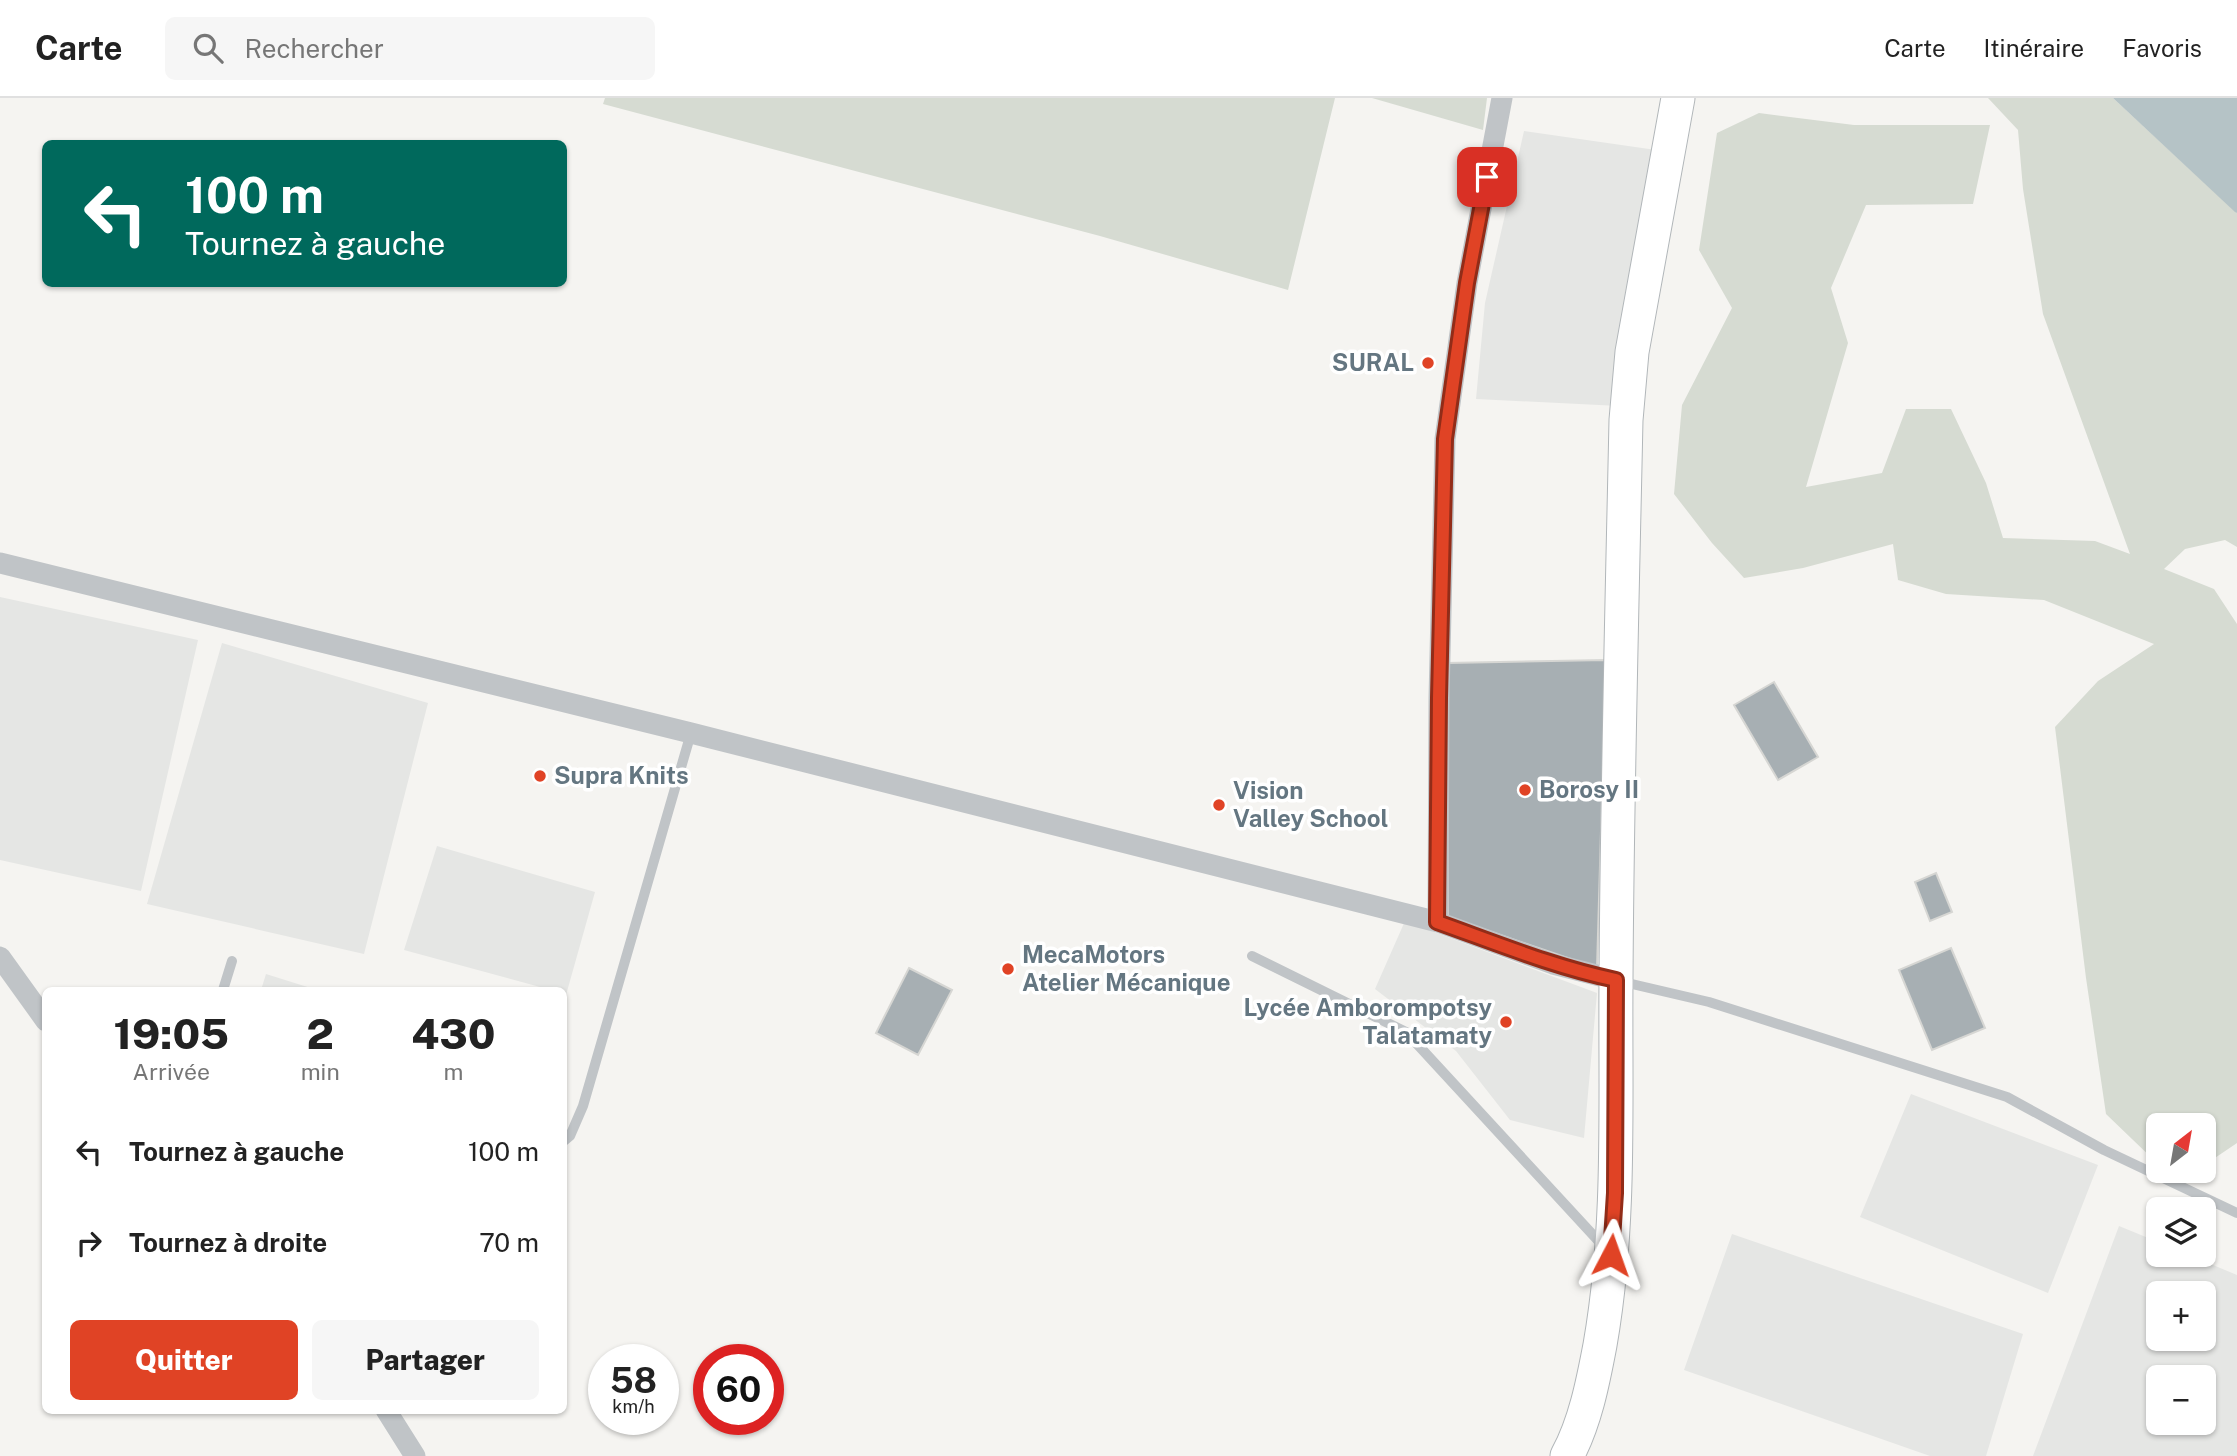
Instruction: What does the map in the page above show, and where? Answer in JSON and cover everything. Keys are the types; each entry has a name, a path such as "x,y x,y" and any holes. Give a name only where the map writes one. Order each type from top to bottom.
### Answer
{"main road":[{"path":"1567,1456 1574,1443 1595,1373 1608,1297 1615,1193 1626,420 1632,352 1678,98"}],"street":[{"path":"1437,922 1445,439 1467,283 1502,98"},
{"path":"0,563 691,733 1437,922 1553,964 1616,980"},
{"path":"0,957 42,1015"},
{"path":"389,1414 415,1456"}],"lane":[{"path":"567,1138 583,1106 691,733"},
{"path":"1252,956 1406,1032 1611,1255"},
{"path":"224,987 232,961"},
{"path":"1616,980 1709,1002 2007,1097 2105,1150 2237,1213"}],"shaded area":[{"path":"605,98 1335,98 1288,290 1100,236 603,104"},
{"path":"1372,98 1487,98 1483,130"},
{"path":"1988,98 2113,98 2237,213 2237,547 2225,540 2185,549 2164,569 2214,589 2237,624 2237,1143 2216,1157 2216,1113 2146,1113 2146,1152 2106,1114 2055,727 2098,681 2154,644 2044,600 1946,594 1898,580 1893,544 1803,568 1744,578 1712,543 1674,494 1682,405 1732,308 1699,250 1717,133 1759,113 1854,125 1990,125 1973,204 1866,205 1831,288 1848,343 1806,487 1882,473 1906,409 1951,409 1986,483 2003,538 2095,541 2130,554 2043,314 2023,189 2018,130"},
{"path":"2113,98 2237,98 2237,213 2235,212"},
{"path":"1524,131 1656,150 1619,406 1476,399 1485,303"},
{"path":"0,597 198,640 141,891 0,860"},
{"path":"222,643 428,703 364,954 147,904"},
{"path":"437,846 595,892 567,991 567,987 540,987 404,950"},
{"name":"Lycée Amborompotsy Talatamaty","path":"1405,921 1597,993 1584,1138 1510,1120 1456,1051 1375,989"},
{"path":"266,974 307,987 262,987"},
{"path":"1911,1094 2098,1165 2048,1293 1860,1217"},
{"path":"2119,1226 2146,1237 2146,1267 2216,1266 2237,1275 2237,1456 2033,1456"},
{"path":"1732,1234 2023,1334 1986,1456 1930,1456 1684,1370"}],"building":[{"name":"Borosy II","path":"1606,660 1597,968 1448,917 1447,663"},
{"path":"1774,682 1818,757 1778,780 1734,705"},
{"path":"1936,873 1952,912 1930,921 1915,882"},
{"path":"1951,948 1985,1028 1932,1050 1899,970"},
{"path":"909,968 952,990 918,1055 876,1033"}],"place":[{"name":"SURAL","path":"1428,363"},
{"name":"Supra Knits","path":"540,776"},
{"name":"Borosy II","path":"1525,790"},
{"name":"Vision Valley School","path":"1219,805"},
{"name":"MecaMotors Atelier Mécanique","path":"1008,969"},
{"name":"Lycée Amborompotsy Talatamaty","path":"1506,1022"}],"route":[{"path":"1487,177 1467,283 1445,439 1437,922 1553,964 1616,980 1615,1193 1611,1255"}]}
